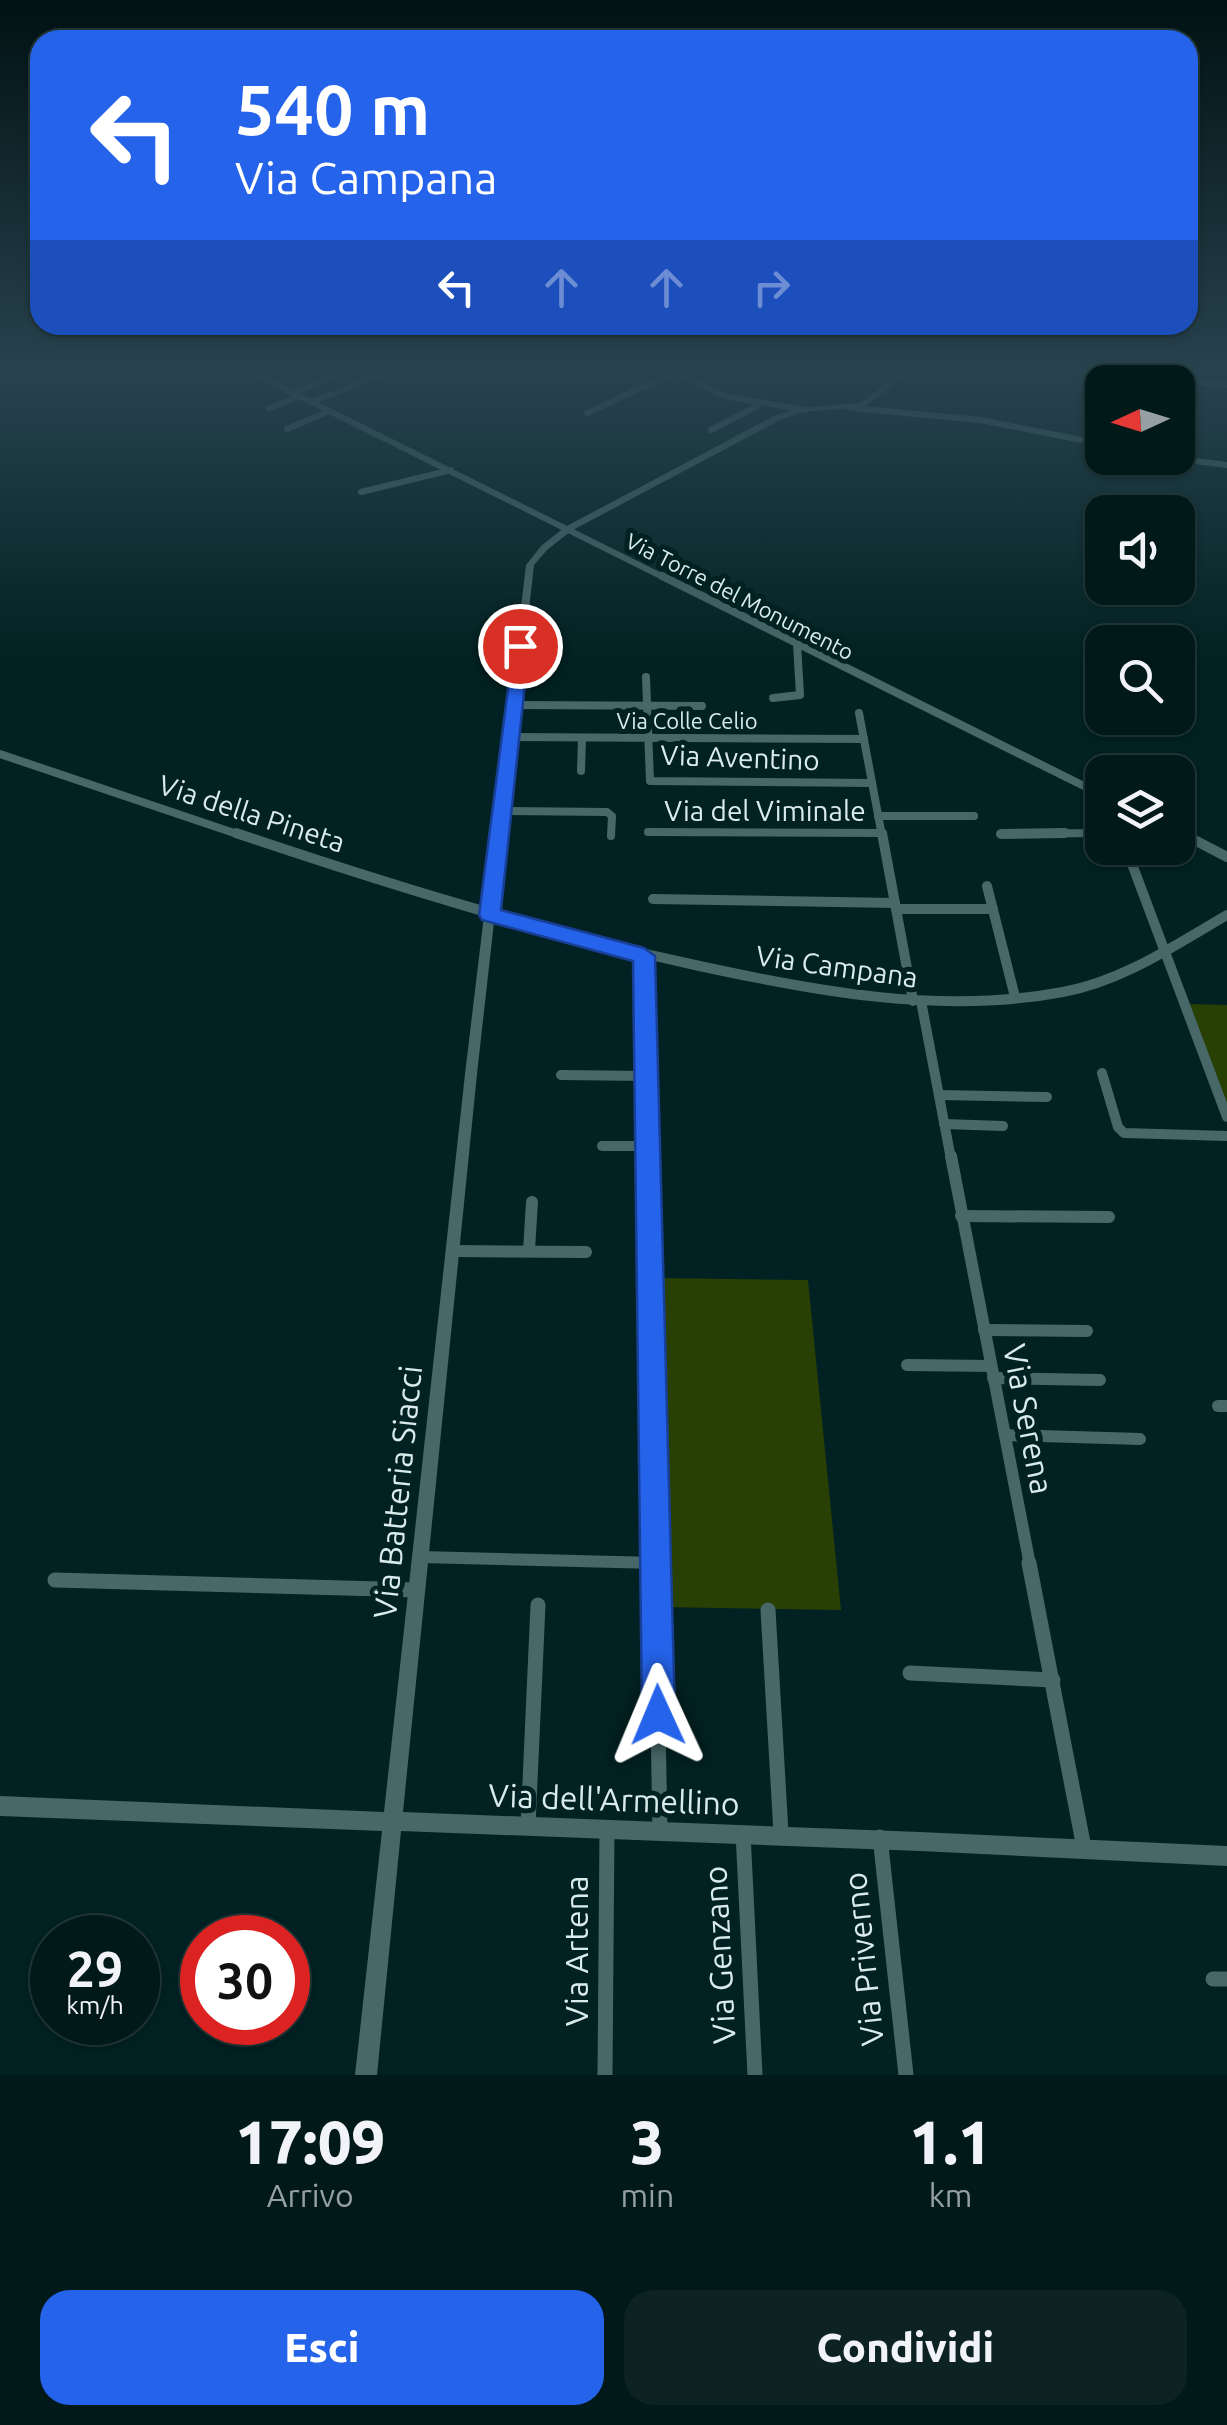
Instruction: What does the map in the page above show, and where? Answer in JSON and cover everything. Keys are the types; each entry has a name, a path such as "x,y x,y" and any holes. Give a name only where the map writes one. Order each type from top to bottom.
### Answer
{"street":[{"path":"361,492 448,471"},
{"name":"Via Torre del Monumento","path":"453,471 1085,787"},
{"name":"Via Batteria Siacci","path":"366,2075 452,1251 530,565 568,529 678,471"},
{"path":"773,698 800,695 797,644"},
{"name":"Via Aventino","path":"646,677 647,777 651,782 872,782"},
{"path":"514,705 702,706"},
{"name":"Via Serena","path":"859,712 895,906 944,1124 1084,1848"},
{"name":"Via Colle Celio","path":"510,737 864,739"},
{"path":"581,772 582,738"},
{"name":"Via della Pineta","path":"0,754 490,915"},
{"path":"503,811 607,812 612,816 612,836"},
{"path":"878,816 974,816"},
{"name":"Via del Viminale","path":"648,832 882,833"},
{"path":"1001,834 1085,832"},
{"path":"1195,841 1227,857"},
{"path":"1132,865 1227,1117"},
{"path":"986,886 1015,997"},
{"path":"653,899 992,909"},
{"name":"Via Campana","path":"490,915 644,956 849,995 917,1001 1064,992 1099,982 1227,916"},
{"path":"644,956 660,1829"},
{"path":"1102,1073 1118,1127 1124,1133 1227,1136"},
{"path":"561,1075 647,1076"},
{"path":"938,1096 1047,1097"},
{"path":"944,1124 1002,1126"},
{"path":"602,1146 649,1146"},
{"path":"529,1250 532,1202"},
{"path":"961,1216 1110,1217"},
{"path":"452,1251 586,1252"},
{"path":"984,1330 1087,1331"},
{"path":"907,1365 1100,1380"},
{"path":"1004,1435 1140,1438"},
{"path":"420,1557 656,1563"},
{"path":"54,1580 416,1590"},
{"path":"528,1826 538,1605"},
{"path":"768,1610 781,1833"},
{"path":"910,1673 1052,1680"},
{"name":"Via dell'Armellino","path":"0,1806 393,1824 880,1837 1227,1856"},
{"name":"Via Artena","path":"605,2075 607,1828"},
{"name":"Via Genzano","path":"742,1833 756,2075"},
{"name":"Via Priverno","path":"880,1837 906,2075"}],"green space":[{"path":"1187,1004 1227,1005 1227,1109"},
{"path":"657,1278 808,1280 841,1610 660,1607"}],"route":[{"path":"520,646 490,915 644,956 658,1715"}]}
